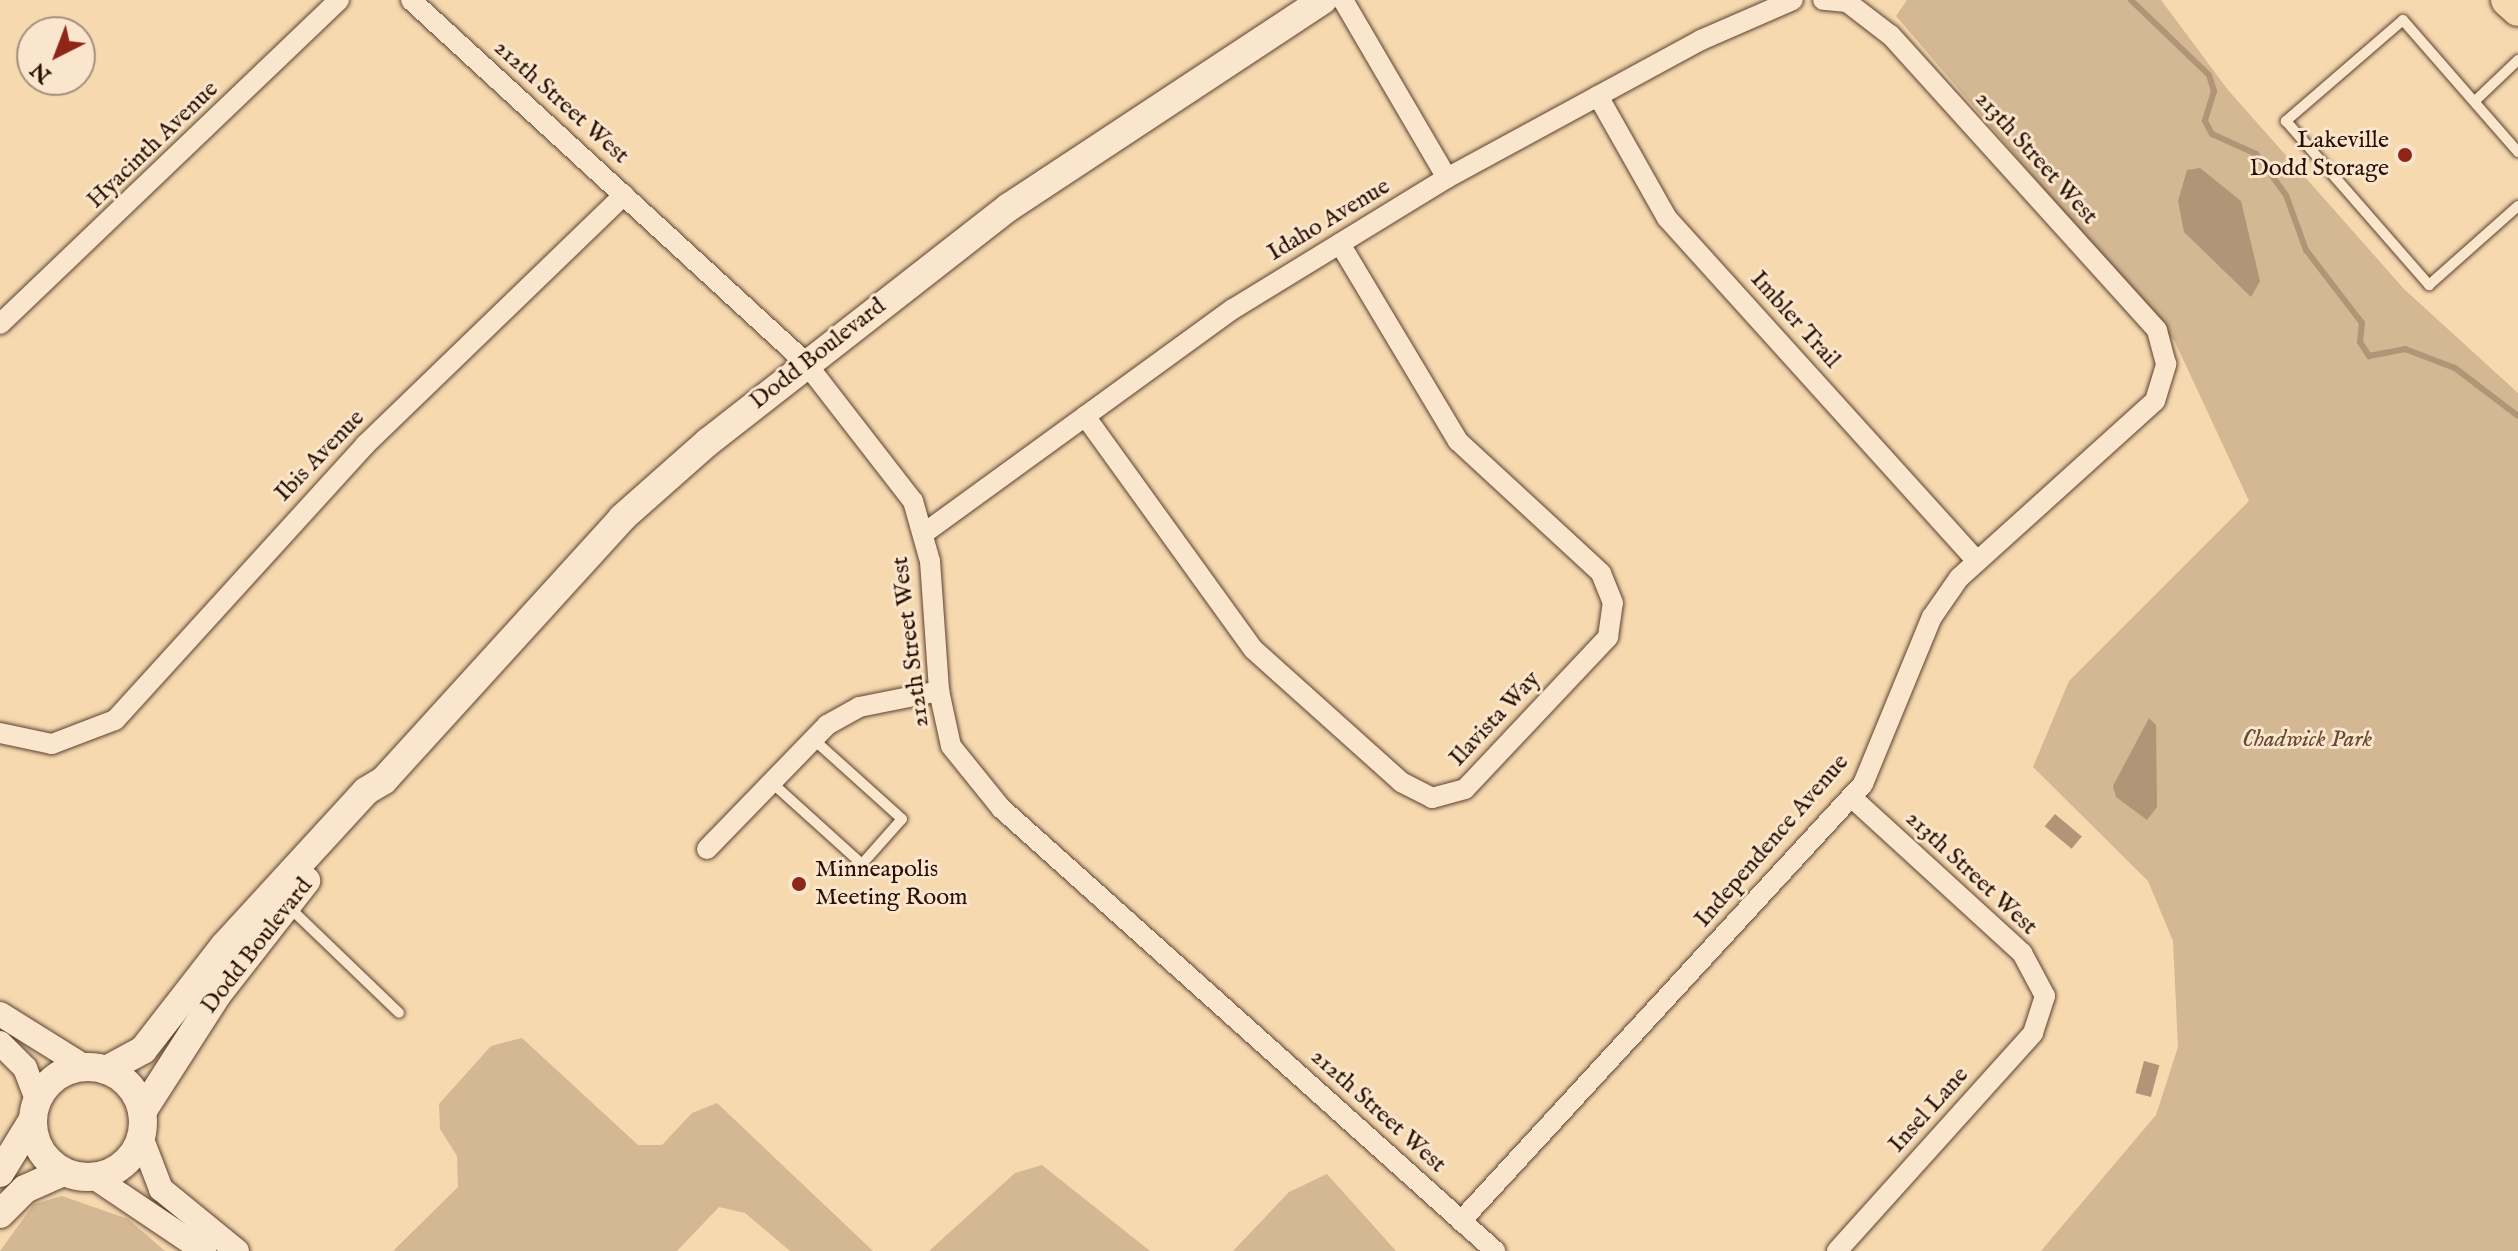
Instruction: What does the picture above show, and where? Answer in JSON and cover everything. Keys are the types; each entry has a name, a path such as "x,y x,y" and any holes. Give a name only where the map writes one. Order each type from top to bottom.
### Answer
{"main road":[{"name":"Dodd Boulevard","path":"95,1068 143,1050 263,903 379,786 622,518 805,362 1051,177 1323,0"},
{"path":"2507,0 2518,10"},
{"name":"Dodd Boulevard","path":"142,1125 209,1006 379,786"},
{"path":"0,1173 54,1078 95,1068 130,1086 142,1125 124,1164 94,1177 63,1172 25,1189 0,1214"},
{"path":"34,1110 39,1149 63,1172"}],"street":[{"name":"Hyacinth Avenue","path":"0,324 339,0"},
{"name":"212th Street West","path":"411,0 805,362 913,501 923,534 939,691 951,746 1001,808 1495,1251"},
{"path":"1343,0 1447,178"},
{"name":"Idaho Avenue","path":"923,534 1233,309 1447,178 1598,96 1793,0"},
{"path":"1823,0 1847,2"},
{"name":"213th Street West","path":"1847,2 1890,35 2157,330 2166,364"},
{"name":"Imbler Trail","path":"1598,96 1667,218 1977,561"},
{"name":"Ibis Avenue","path":"0,733 52,744 96,732 123,712 365,445 624,195"},
{"name":"Ilavista Way","path":"1085,416 1253,649 1401,782 1432,798 1465,789 1608,637 1613,603 1601,573 1458,441 1340,244"},
{"name":"Independence Avenue","path":"1461,1221 1851,797 1887,738 1932,617 1977,561 2155,401 2166,364"},
{"path":"707,849 811,738 859,707 939,691"},
{"name":"213th Street West","path":"1851,797 2022,953 2045,996"},
{"name":"Insel Lane","path":"1837,1251 2033,1033 2045,996"},
{"path":"0,1014 95,1068"},
{"path":"0,1043 25,1068 34,1110"},
{"path":"142,1125 161,1189 237,1251"},
{"path":"94,1177 204,1251"}],"lane":[{"path":"2518,152 2476,100 2403,20 2286,121 2429,285 2518,206"},
{"path":"2476,100 2518,60"},
{"path":"769,780 862,864 902,819 811,738"},
{"path":"287,905 399,1013"}],"green space":[{"name":"Chadwick Park","path":"1907,0 2161,0 2228,90 2404,289 2518,393 2518,1251 2041,1251 2156,1115 2178,1047 2173,941 2148,881 2033,767 2069,681 2249,501 2175,342 1896,16"},
{"path":"522,1038 638,1145 662,1145 692,1113 717,1103 873,1251 790,1251 745,1213 719,1207 677,1251 393,1251 458,1187 457,1156 440,1129 439,1104 491,1046"},
{"path":"1042,1165 1150,1251 929,1251 1015,1173"},
{"path":"1327,1174 1396,1251 1233,1251 1289,1192"},
{"path":"62,1196 128,1219 165,1251 0,1251 34,1204"}],"shaded area":[{"path":"2200,168 2241,201 2260,281 2251,297 2184,232 2178,201 2187,170"},
{"path":"2149,718 2156,725 2157,807 2147,820 2116,797 2113,786"},
{"path":"2055,814 2082,836 2072,849 2045,826"},
{"path":"2144,1061 2159,1065 2151,1097 2135,1093"}],"waterway":[{"path":"2131,0 2209,75 2214,91 2205,121 2212,134 2256,154 2286,195 2306,250 2362,323 2360,342 2369,356 2405,349 2455,368 2518,416"}],"place":[{"name":"Lakeville Dodd Storage","path":"2405,155"},
{"name":"Minneapolis Meeting Room","path":"799,884"}]}
